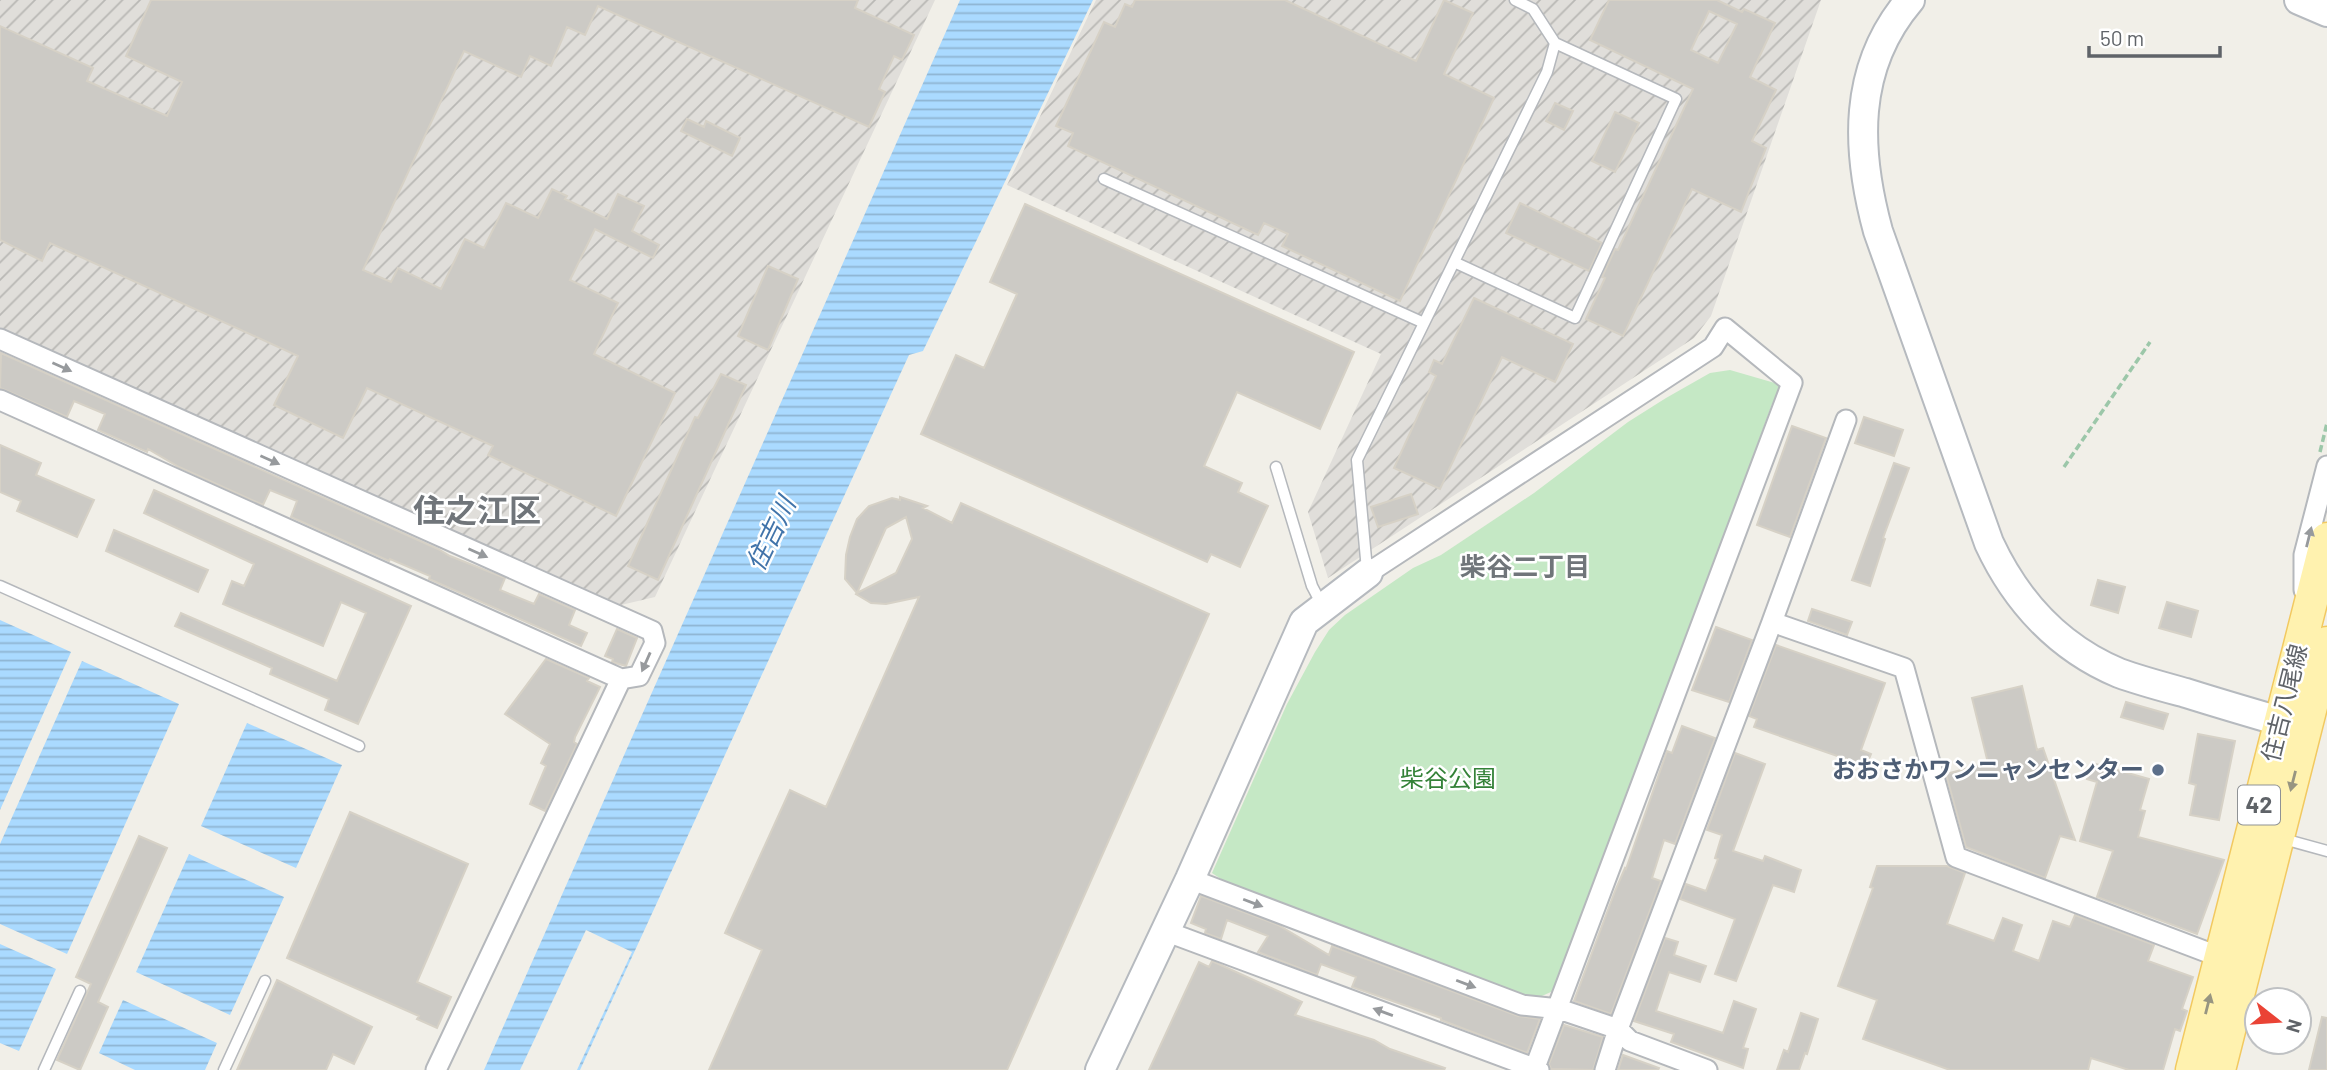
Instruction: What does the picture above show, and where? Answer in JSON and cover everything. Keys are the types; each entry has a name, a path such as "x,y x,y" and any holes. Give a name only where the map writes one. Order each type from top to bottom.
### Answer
{"main road":[{"name":"住吉八尾線","path":"2192,1070 2220,957 2293,725 2315,636 2327,539"},
{"name":"住吉八尾線","path":"2219,1070 2278,838 2293,725"}],"street":[{"path":"1910,0 1877,53 1867,88 1864,108 1864,168 1878,231 1989,543 2007,578 2031,610 2065,642 2105,666 2134,678 2293,725"},
{"path":"2299,0 2327,12"},
{"path":"1101,1070 1165,931 1190,879 1304,622 1367,573 1713,347 1725,328 1793,383 1536,1069 1165,931"},
{"path":"0,339 652,631 654,643 639,676 621,679 0,400"},
{"path":"1605,1070 1618,1028 1846,420"},
{"path":"2315,636 2304,555 2327,466"},
{"path":"1772,622 1903,668 1956,857 2220,957"},
{"path":"436,1070 621,679"},
{"path":"1190,879 1522,1005 1559,1009 1618,1028 1630,1041 1707,1070"}],"lane":[{"path":"1454,262 1575,318 1676,99 1555,43 1534,9 1515,0"},
{"path":"1367,573 1357,460 1548,72 1555,43"},
{"path":"1104,179 1424,323"},
{"path":"1276,467 1312,586 1323,607"},
{"path":"0,586 359,746"},
{"path":"2278,838 2327,851"},
{"path":"224,1070 265,981"},
{"path":"44,1070 80,991"}],"path":[{"path":"2064,467 2150,342"}],"shaded area":[{"path":"0,0 935,0 655,597 621,605 0,328"},
{"path":"1096,0 1821,0 1711,316 1694,338 1328,578 1308,512 1381,354 1007,185"}],"green space":[{"name":"柴谷公園","path":"1730,370 1785,386 1772,404 1560,988 1535,999 1508,992 1250,892 1212,873 1287,704 1329,630 1345,615 1413,568 1441,555 1534,493 1628,422 1710,373"}],"water":[{"name":"住吉川","path":"960,0 1093,0 923,351 909,355 580,1070 484,1070"},
{"path":"0,620 71,652 0,810"},
{"path":"82,661 179,704 67,954 0,924 0,844"},
{"path":"247,723 342,765 296,868 201,826"},
{"path":"189,854 284,897 230,1015 136,972"},
{"path":"0,944 56,969 19,1051 0,1043"},
{"path":"123,1000 217,1043 205,1070 135,1070 99,1053"}],"pier":[{"path":"586,930 632,952 577,1070 520,1070"}],"building":[{"path":"151,0 858,0 855,8 914,35 902,60 894,56 879,89 885,92 869,127 598,6 585,35 567,27 551,66 530,56 521,77 464,51 363,270 391,282 398,268 441,289 465,239 484,248 506,203 538,218 552,189 567,196 565,199 607,219 618,194 644,206 632,231 659,245 653,258 595,229 570,280 618,303 594,354 675,393 616,516 488,455 493,446 367,388 343,438 274,405 298,356 50,243 42,261 0,240 0,26 93,68 87,81 167,116 182,82 126,56"},
{"path":"1135,0 1285,0 1416,61 1444,0 1473,13 1444,74 1494,98 1400,301 1282,246 1288,234 1264,223 1258,235 1068,146 1073,133 1056,126 1104,22 1115,27 1125,4 1132,7"},
{"path":"1609,0 1717,0 1775,23 1750,77 1776,90 1752,141 1766,148 1741,212 1692,189 1623,336 1586,319 1615,249 1618,250 1693,89 1590,40","holes":["1709,11 1737,24 1718,63 1691,50"]},
{"path":"1555,103 1573,111 1564,130 1546,121"},
{"path":"1615,112 1639,123 1615,172 1592,161"},
{"path":"687,119 704,127 706,121 740,138 732,156 681,131"},
{"path":"1520,203 1602,243 1589,271 1506,233"},
{"path":"1025,204 1354,352 1320,429 1237,392 1204,466 1242,483 1238,492 1268,506 1240,567 1211,554 1207,562 921,434 956,355 984,368 1017,294 990,282"},
{"path":"768,266 798,279 768,350 738,336"},
{"path":"1474,298 1573,344 1555,382 1502,357 1440,489 1394,468 1436,376 1429,372 1434,360 1442,364"},
{"path":"1,353 450,556 505,578 500,590 534,604 539,594 575,610 569,625 587,633 581,646 429,579 430,576 390,559 389,561 291,517 297,501 270,490 263,505 179,467 148,449 147,452 98,430 105,414 74,401 67,417 0,388"},
{"path":"721,374 746,385 658,580 628,566 695,417 698,418"},
{"path":"1864,417 1903,430 1894,456 1855,443"},
{"path":"1792,426 1826,438 1790,537 1757,525"},
{"path":"0,445 41,463 36,475 94,500 77,537 17,511 21,501 0,492"},
{"path":"1894,463 1909,468 1883,538 1885,539 1870,586 1852,580"},
{"path":"154,490 411,606 358,724 325,710 329,699 270,674 272,668 175,626 181,613 337,681 366,613 341,602 323,646 223,604 232,581 244,586 254,564 144,513"},
{"path":"1411,494 1418,514 1378,527 1371,507"},
{"path":"900,497 927,506 923,508 952,523 961,503 1209,614 1007,1070 709,1070 762,950 725,933 790,790 826,807 919,597 886,604 871,603 856,594 845,579 846,555 857,519 869,506 892,498 900,500","holes":["906,517 912,539 896,573 857,593 886,528"]},
{"path":"114,530 208,570 198,592 106,551"},
{"path":"2098,580 2125,587 2118,613 2091,605"},
{"path":"2167,602 2198,611 2191,637 2159,628"},
{"path":"1812,609 1852,622 1847,635 1808,621"},
{"path":"1716,627 1752,640 1729,702 1692,690"},
{"path":"617,629 637,638 626,666 612,662 613,659 605,656"},
{"path":"1776,645 1885,683 1861,750 1871,754 1866,766 1754,727 1757,719 1749,716"},
{"path":"546,659 589,678 587,681 600,687 575,737 574,742 577,744 545,811 530,804 546,766 541,763 550,744 505,714"},
{"path":"2022,686 2037,750 2043,748 2075,840 2060,836 2045,878 1966,847 1946,774 1988,763 1972,698"},
{"path":"2126,702 2168,714 2163,729 2121,717"},
{"path":"1682,726 1715,738 1675,844 1664,840 1652,878 1661,881 1611,1014 1574,1001 1615,891 1626,869 1667,751 1672,753"},
{"path":"2198,734 2235,741 2219,820 2190,815 2196,785 2189,783"},
{"path":"1735,753 1765,764 1733,851 1763,861 1765,856 1801,870 1794,892 1773,885 1736,981 1715,974 1735,919 1680,899 1686,884 1706,891 1718,859 1715,858 1722,835 1707,830"},
{"path":"2092,763 2149,779 2140,810 2145,811 2138,837 2224,860 2197,934 2097,897 2113,851 2080,841 2097,782 2087,779"},
{"path":"350,812 468,864 417,982 451,997 437,1028 417,1019 419,1016 287,958"},
{"path":"139,836 167,848 98,1002 108,1007 80,1070 57,1060 91,984 76,977"},
{"path":"1877,866 1947,866 1965,873 1947,924 1994,941 2003,918 2022,925 2013,951 2039,961 2053,921 2070,927 2075,915 2154,945 2148,961 2193,977 2182,1009 2187,1011 2180,1031 2175,1029 2163,1070 2129,1070 2091,1058 2088,1070 1950,1070 1863,1039 1877,1000 1838,986 1873,888 1870,887"},
{"path":"1201,896 1278,925 1329,955 1332,946 1518,1016 1540,1019 1527,1053 1441,1018 1352,987 1356,977 1321,964 1317,975 1258,952 1268,936 1227,920 1221,939 1205,933 1206,929 1191,923"},
{"path":"1665,938 1678,942 1674,955 1706,966 1700,982 1669,972 1656,1011 1723,1033 1734,1001 1756,1009 1743,1048 1748,1049 1743,1068 1671,1042 1674,1034 1634,1021"},
{"path":"1212,961 1302,1002 1295,1015 1374,1040 1390,1049 1445,1068 1149,1070 1199,962 1209,967"},
{"path":"277,980 372,1027 354,1064 333,1054 326,1070 237,1070"},
{"path":"1801,1013 1818,1019 1807,1054 1805,1053 1799,1070 1777,1070 1784,1050 1788,1052"},
{"path":"2322,1017 2327,1018 2327,1070 2309,1070"},
{"path":"1564,1025 1603,1037 1593,1070 1551,1069 1549,1064"},
{"path":"1623,1055 1659,1068 1618,1070"}],"place":[{"name":"おおさかワンニャンセンター","path":"2158,770"}],"district":[{"name":"住之江区","path":"477,511"},
{"name":"柴谷二丁目","path":"1525,567"}]}
